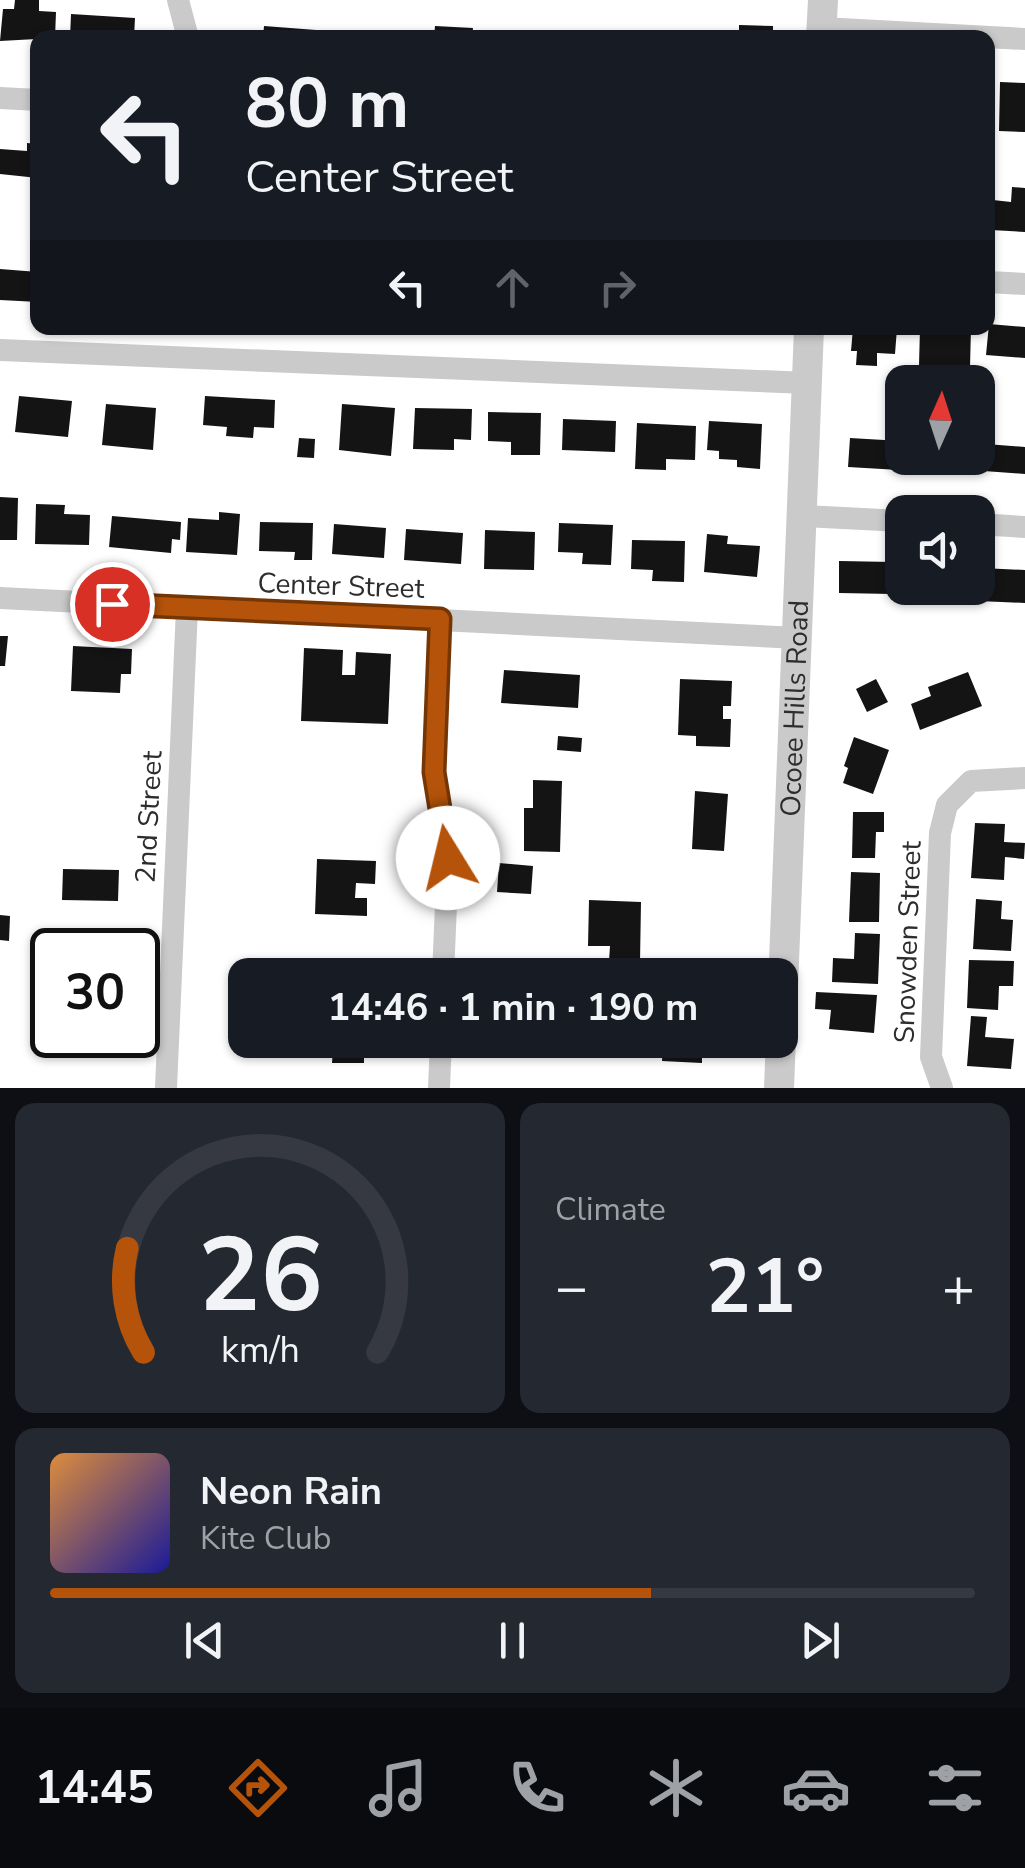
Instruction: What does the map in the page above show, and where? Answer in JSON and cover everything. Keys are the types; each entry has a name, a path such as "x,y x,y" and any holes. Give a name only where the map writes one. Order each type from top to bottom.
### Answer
{"street":[{"path":"178,0 186,30"},
{"path":"822,22 924,30"},
{"path":"995,36 1025,38"},
{"path":"0,98 30,100"},
{"path":"995,282 1025,284"},
{"name":"Ocoee Hills Road","path":"779,1088 809,335"},
{"path":"0,350 808,383"},
{"path":"804,516 885,520"},
{"path":"995,525 1025,527"},
{"name":"Center Street","path":"0,598 798,638"},
{"name":"2nd Street","path":"166,1088 188,608"},
{"path":"440,619 434,772 448,858 444,958"},
{"name":"Snowden Street","path":"942,1088 931,1056 940,832 947,805 971,781 1015,778"},
{"path":"439,1088 440,1058"}],"building":[{"path":"15,0 39,0 39,11 56,12 55,30 30,30 30,39 0,41 3,9 14,9"},
{"path":"71,14 135,18 134,30 70,30"},
{"path":"739,25 773,26 773,30 739,30"},
{"path":"264,26 316,30 264,30"},
{"path":"435,26 473,28 473,30 435,30"},
{"path":"1000,82 1025,83 1025,132 999,131"},
{"path":"30,143 30,177 0,174 0,149 27,151"},
{"path":"1012,187 1025,188 1025,232 995,230 995,200 1011,202"},
{"path":"0,269 30,271 30,302 0,300"},
{"path":"995,324 1025,327 1025,358 986,355 988,335 995,335"},
{"path":"852,335 896,335 895,354 877,353 877,366 856,365 857,351 851,351"},
{"path":"920,335 971,335 970,365 919,365"},
{"path":"19,396 72,401 68,437 15,432"},
{"path":"205,396 275,400 274,428 254,427 253,438 226,436 227,427 203,425"},
{"path":"106,404 156,408 153,450 102,445"},
{"path":"342,404 395,408 391,456 339,450"},
{"path":"415,408 472,409 471,440 454,439 454,450 413,449"},
{"path":"488,412 541,413 540,455 511,455 511,442 488,441"},
{"path":"563,419 616,421 615,452 562,450"},
{"path":"709,421 762,424 760,469 737,467 737,460 719,459 719,451 707,450"},
{"path":"637,423 696,426 695,460 666,459 666,470 635,469"},
{"path":"299,438 315,439 314,458 297,457"},
{"path":"850,438 885,440 885,469 848,467"},
{"path":"995,445 1025,447 1025,474 995,472"},
{"path":"0,497 18,498 17,540 0,540"},
{"path":"36,504 65,505 64,514 90,515 89,545 35,544"},
{"path":"219,512 240,514 237,555 186,552 188,518 219,520"},
{"path":"112,516 181,522 180,540 172,539 171,553 109,547"},
{"path":"260,522 313,523 312,560 294,560 295,552 259,551"},
{"path":"559,523 613,525 611,565 582,564 583,553 558,552"},
{"path":"334,524 386,528 384,558 332,554"},
{"path":"406,529 463,533 461,564 404,560"},
{"path":"485,530 535,532 534,570 484,569"},
{"path":"707,534 728,536 727,544 760,546 757,577 704,572"},
{"path":"632,540 685,541 684,582 652,581 653,570 631,569"},
{"path":"839,561 885,562 885,594 839,593"},
{"path":"995,569 1025,570 1025,603 995,602"},
{"path":"0,636 8,636 5,666 0,666"},
{"path":"73,646 132,649 131,674 121,674 120,693 71,691"},
{"path":"304,648 343,650 342,675 355,675 356,652 391,654 388,724 301,721"},
{"path":"504,670 580,675 578,708 501,703"},
{"path":"968,672 982,706 920,730 911,704 931,696 928,687"},
{"path":"680,679 732,681 731,706 723,706 723,719 731,719 730,747 696,746 696,736 678,735"},
{"path":"876,679 888,702 867,712 856,689"},
{"path":"558,736 582,738 581,752 557,750"},
{"path":"854,737 889,750 873,794 843,783"},
{"path":"533,780 562,781 560,852 524,851 524,808 533,808"},
{"path":"695,791 728,794 724,851 692,849"},
{"path":"853,812 884,812 884,832 876,832 875,858 852,858"},
{"path":"975,823 1005,824 1004,842 1025,843 1024,859 1005,857 1004,880 971,878"},
{"path":"317,859 376,861 375,884 356,883 355,898 367,898 367,916 315,914"},
{"path":"499,863 533,866 531,894 497,892"},
{"path":"63,869 119,870 118,901 62,900"},
{"path":"851,872 880,873 879,922 849,922"},
{"path":"976,899 1002,901 1001,919 1013,920 1011,951 973,949"},
{"path":"589,900 641,902 640,958 609,958 610,946 588,946"},
{"path":"0,915 10,916 9,941 0,940"},
{"path":"855,933 880,934 878,984 832,982 833,958 854,959"},
{"path":"969,960 1014,961 1013,986 999,986 998,1010 967,1008"},
{"path":"816,992 877,995 874,1033 829,1029 831,1010 815,1009"},
{"path":"971,1016 987,1017 985,1037 1014,1039 1011,1069 967,1066"},
{"path":"332,1058 364,1058 364,1063 332,1063"},
{"path":"662,1058 702,1058 702,1063"}],"route":[{"path":"112,604 440,619 434,772 448,858"}]}
